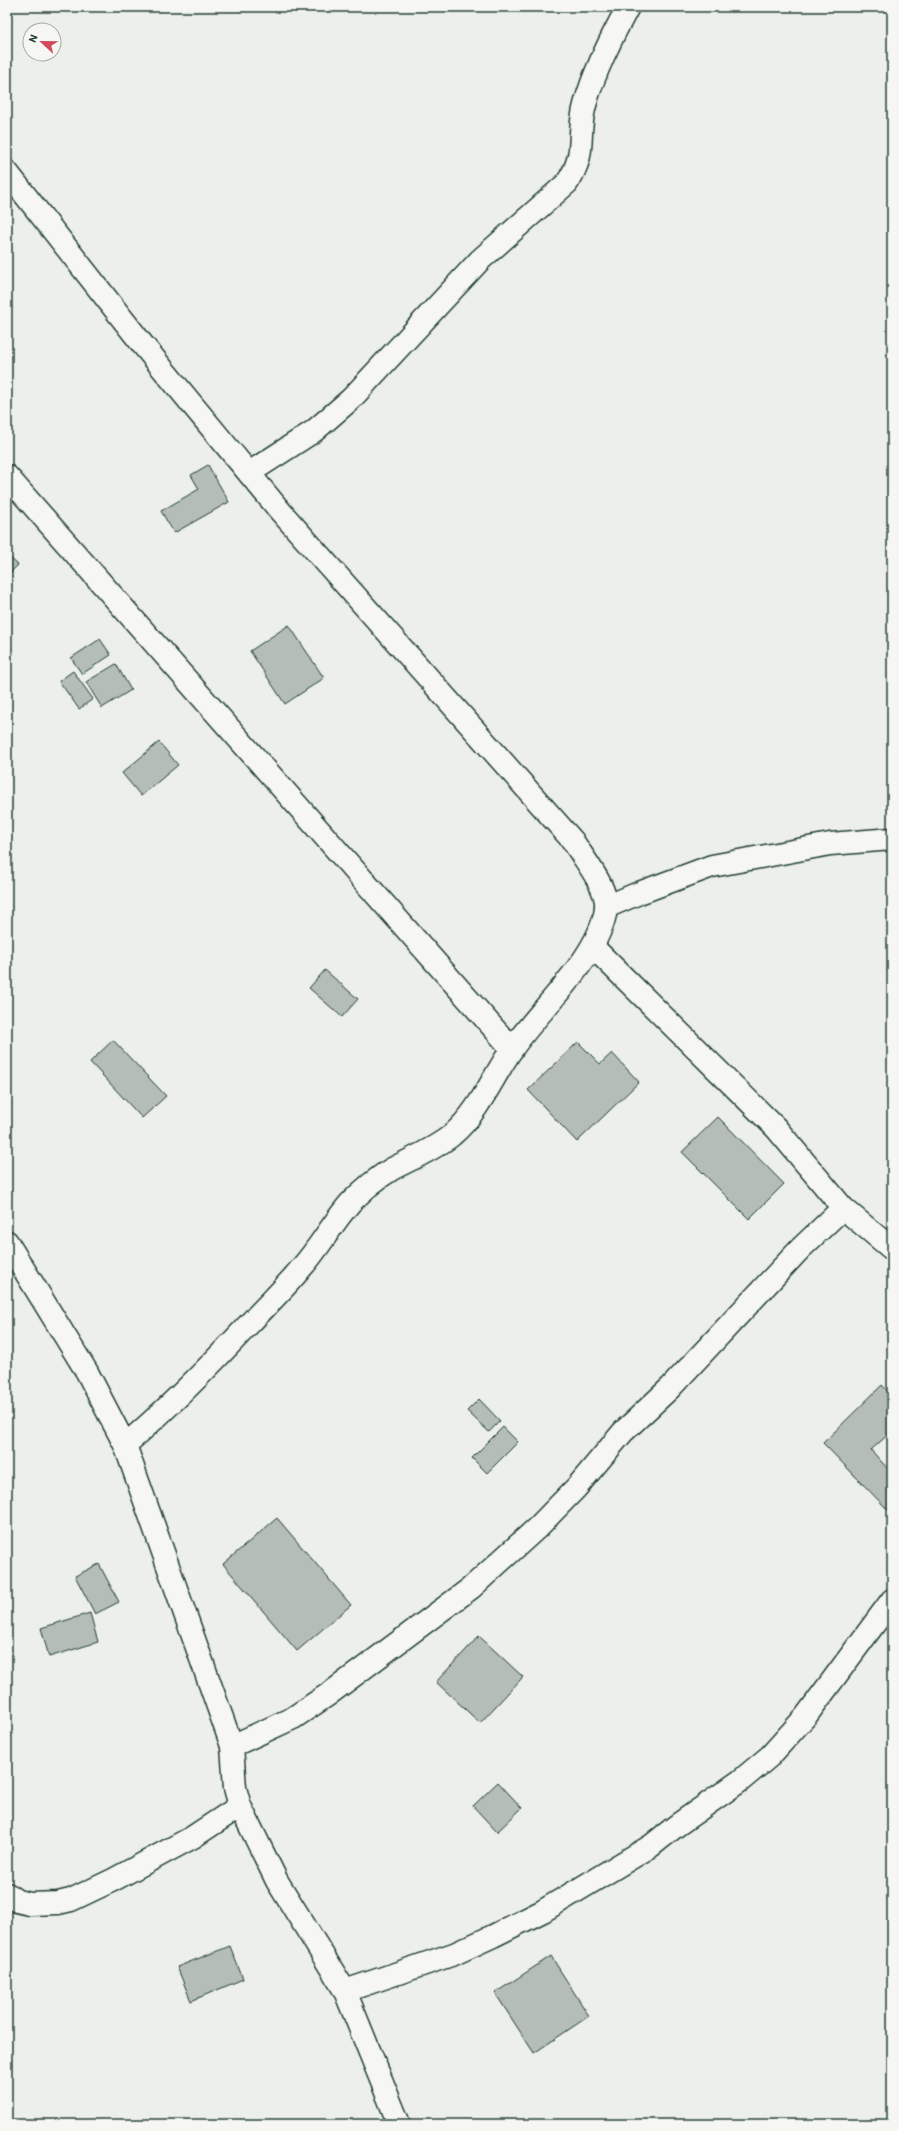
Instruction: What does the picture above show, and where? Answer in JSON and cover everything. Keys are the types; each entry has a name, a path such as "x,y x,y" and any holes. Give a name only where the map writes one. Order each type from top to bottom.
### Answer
{"street":[{"path":"249,473 314,431 351,399 480,260 566,183 576,170 581,154 582,119 589,90 628,7"},
{"path":"7,172 143,345 249,473 338,578 572,841 598,881 603,892 606,907 602,926 593,947 512,1049 484,1095 463,1125 433,1149 391,1170 366,1188 350,1204 301,1268 202,1374 162,1414 125,1445"},
{"path":"7,476 512,1049"},
{"path":"606,907 712,866 830,844 892,839"},
{"path":"593,947 776,1128 843,1208 892,1249"},
{"path":"232,1746 293,1718 329,1694 472,1588 538,1527 576,1488 623,1432 670,1388 800,1249 843,1208"},
{"path":"7,1242 88,1372 125,1445 232,1746 235,1788 240,1806 277,1881 345,1991 398,2124"},
{"path":"345,1991 454,1954 493,1936 543,1911 651,1846 676,1826 740,1781 770,1756 806,1716 892,1600"},
{"path":"7,1894 18,1901 30,1904 52,1904 71,1900 113,1880 193,1837 240,1806"}],"building":[{"path":"7,191 13,200 7,205"},
{"path":"208,465 229,502 174,533 161,511 199,489 191,475"},
{"path":"7,555 18,565 7,576"},
{"path":"289,625 324,678 285,704 250,651"},
{"path":"100,639 111,655 82,674 71,658"},
{"path":"116,664 131,690 102,708 86,682"},
{"path":"73,671 93,699 79,709 59,681"},
{"path":"159,742 178,765 141,796 122,773"},
{"path":"325,970 358,999 342,1017 309,988"},
{"path":"113,1040 166,1096 142,1118 90,1062"},
{"path":"578,1042 600,1064 612,1053 639,1082 577,1142 528,1090"},
{"path":"718,1117 784,1184 749,1219 682,1152"},
{"path":"882,1385 892,1396 892,1431 871,1450 888,1469 892,1465 892,1508 889,1511 823,1443"},
{"path":"479,1399 500,1421 489,1432 467,1411"},
{"path":"503,1427 518,1442 487,1473 472,1458"},
{"path":"277,1518 351,1605 297,1651 223,1564"},
{"path":"99,1564 119,1602 95,1614 75,1576"},
{"path":"90,1613 98,1642 49,1657 41,1628"},
{"path":"479,1636 523,1677 480,1723 436,1682"},
{"path":"498,1782 522,1808 497,1832 473,1806"},
{"path":"230,1946 243,1979 191,2001 177,1967"},
{"path":"551,1956 589,2016 534,2053 495,1993"}]}
